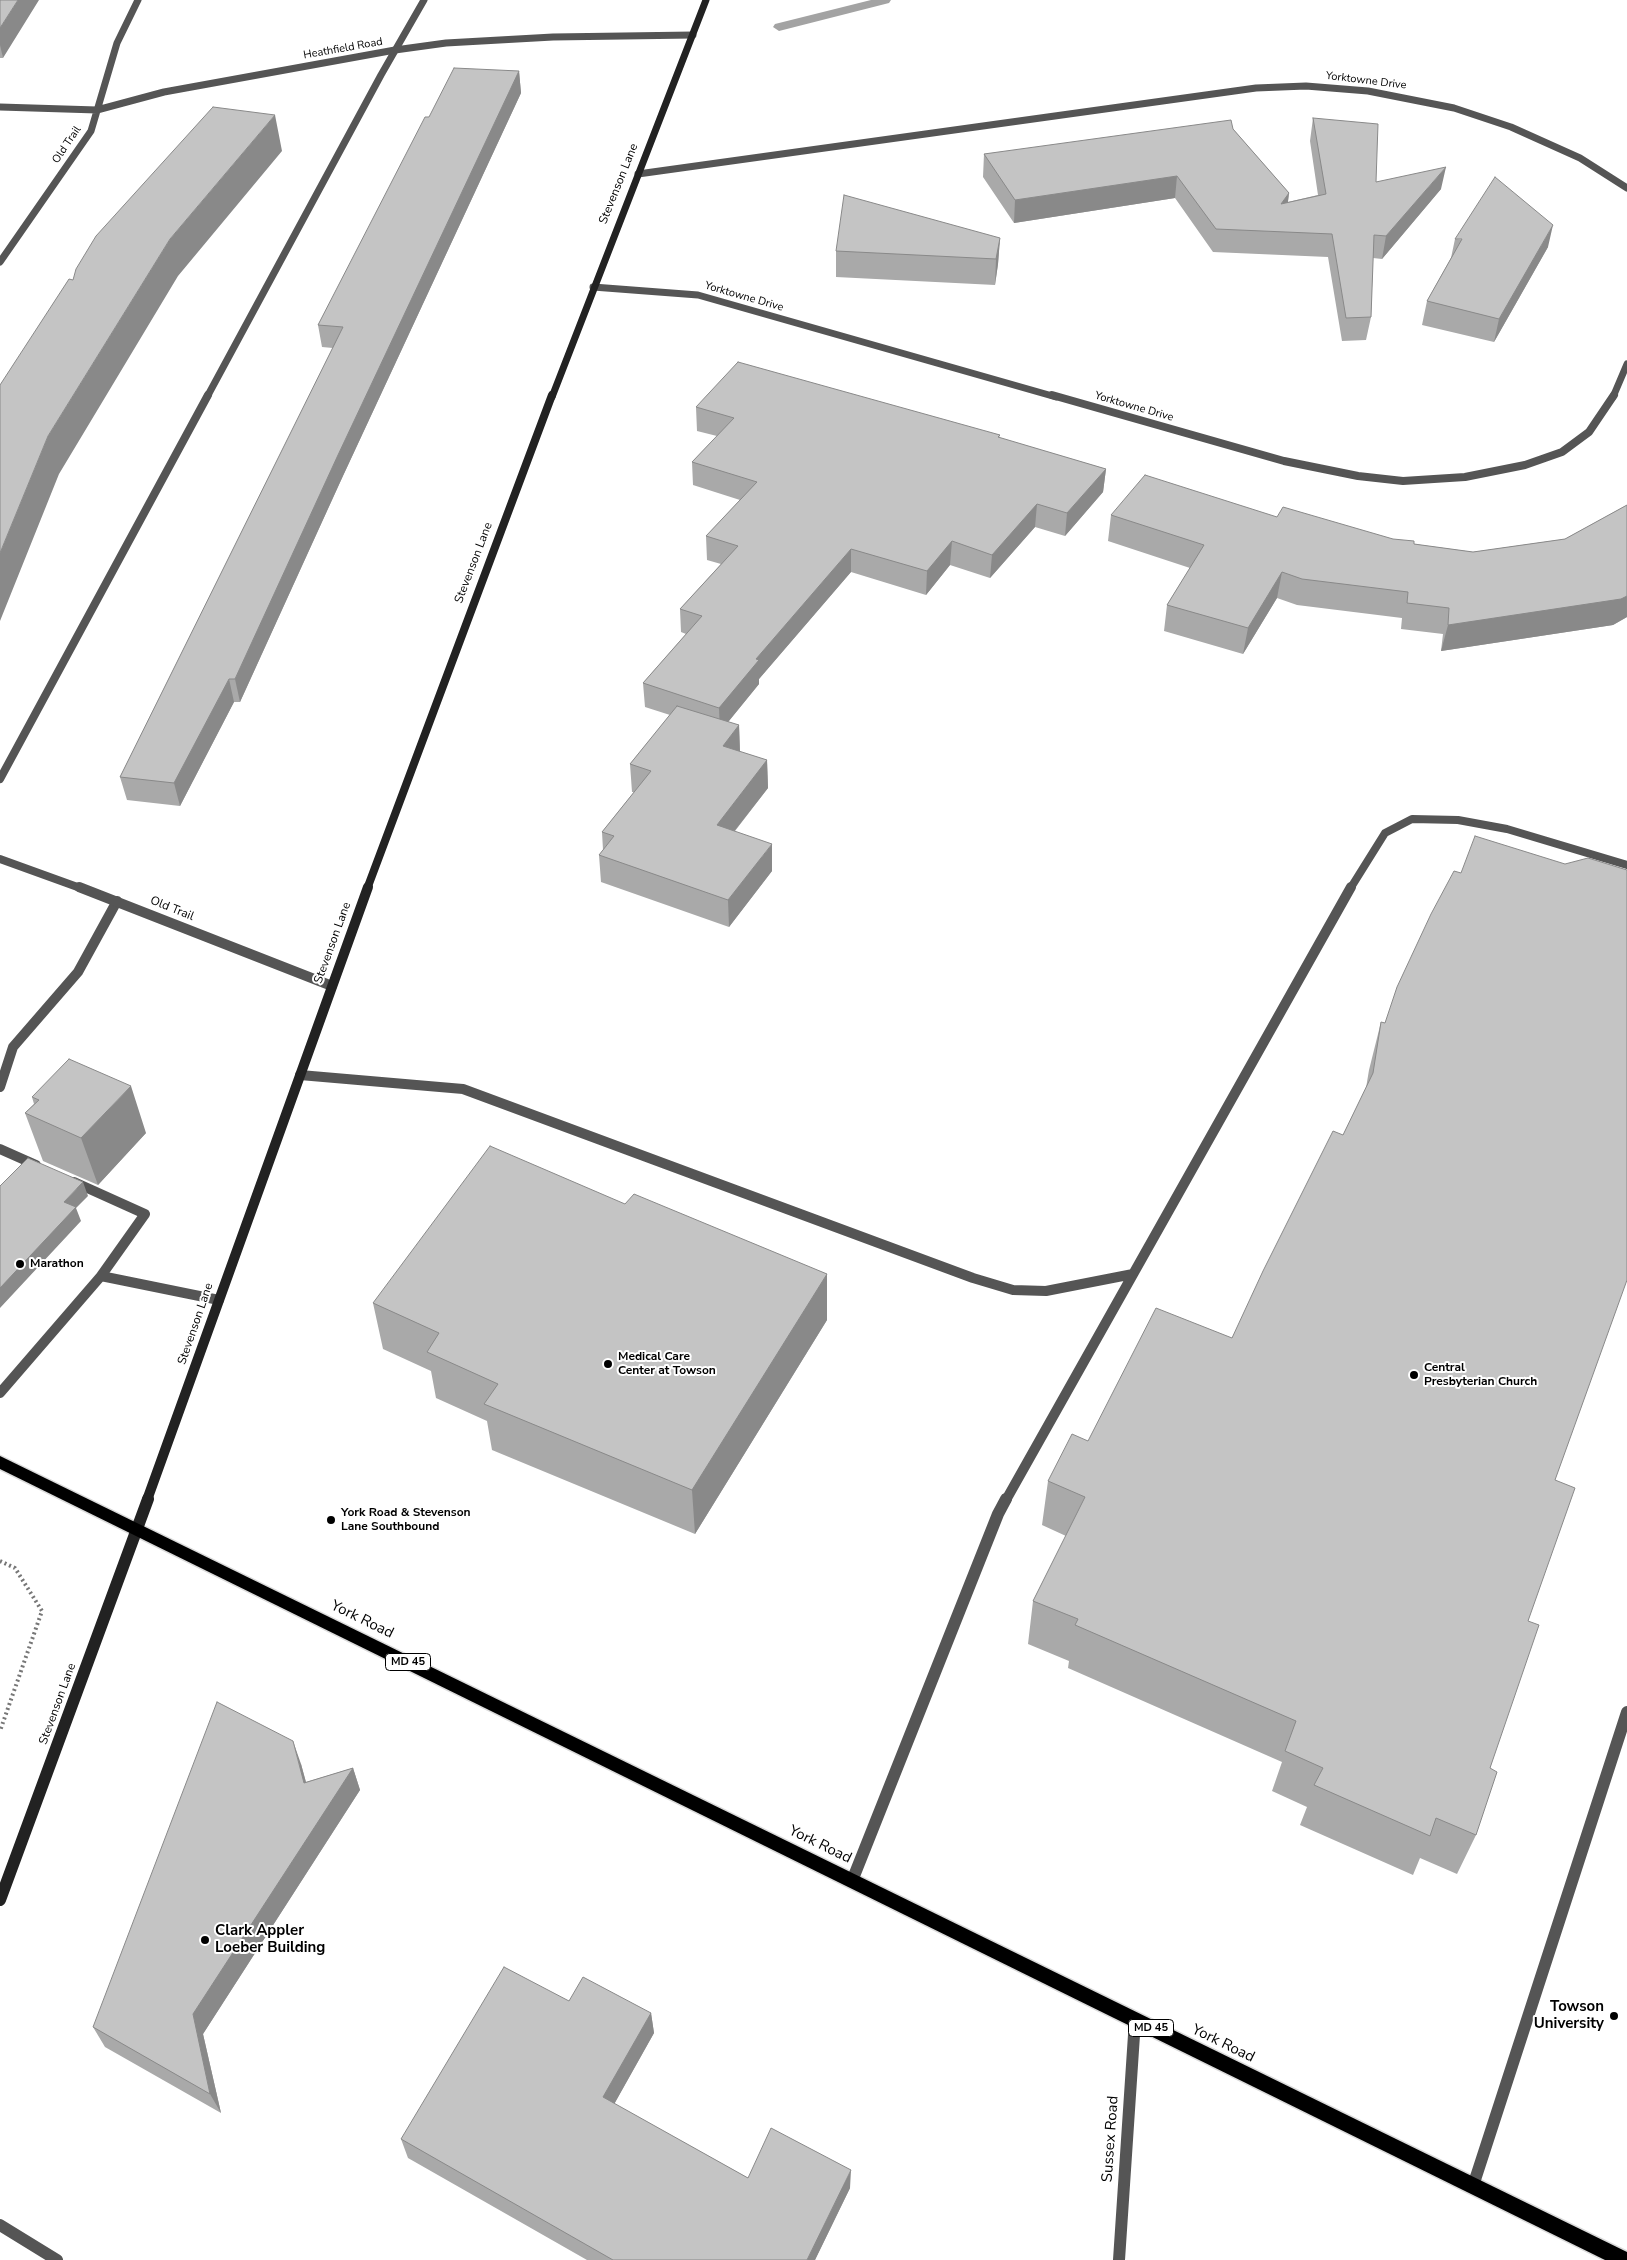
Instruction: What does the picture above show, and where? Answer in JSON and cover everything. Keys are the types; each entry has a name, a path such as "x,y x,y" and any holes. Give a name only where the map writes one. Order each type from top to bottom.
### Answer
{"main road":[{"name":"York Road","path":"0,1462 1624,2260"}],"street":[{"name":"Old Trail","path":"0,262 91,131 106,74 117,44 138,0"},
{"path":"0,779 395,50 424,0"},
{"name":"Stevenson Lane","path":"0,1900 137,1529 384,842 593,287 706,0"},
{"name":"Heathfield Road","path":"0,107 97,110 164,92 395,50 446,44 553,37 693,35"},
{"name":"Yorktowne Drive","path":"638,174 1246,89 1306,86 1368,91 1454,108 1511,127 1580,158 1627,188"},
{"name":"Yorktowne Drive","path":"593,287 698,295 1284,461 1358,476 1403,480 1464,477 1525,465 1562,452 1589,432 1610,402 1627,364"},
{"path":"852,1881 998,1514 1362,867 1385,833 1412,819 1458,820 1507,829 1627,865"},
{"name":"Old Trail","path":"0,859 117,901 332,986"},
{"path":"0,1087 13,1047 78,972 117,901"},
{"path":"300,1075 463,1089 973,1278 1013,1290 1046,1291 1133,1274"},
{"path":"0,1149 45,1170"},
{"path":"0,1393 101,1276 145,1214 64,1178"},
{"path":"101,1276 219,1300"},
{"path":"1473,2186 1627,1712"},
{"name":"Sussex Road","path":"1119,2260 1135,2020"},
{"path":"0,2225 57,2260"}],"path":[{"path":"0,1561 15,1568 42,1611 0,1732"}],"building":[{"path":"0,0 18,0 0,28"},
{"path":"454,68 519,71 235,679 229,679 174,783 120,777 343,327 318,325 425,117 429,117"},
{"path":"213,107 275,115 170,239 48,436 0,553 0,385 69,279 73,280 76,269 96,236"},
{"path":"1313,118 1378,124 1376,182 1446,167 1386,236 1374,235 1371,317 1346,318 1332,234 1216,229 1177,176 1015,200 984,154 1231,120 1233,129 1289,193 1281,204 1326,194"},
{"path":"1495,177 1553,225 1499,319 1427,301 1462,239 1455,239"},
{"path":"844,195 1000,238 996,259 836,251"},
{"path":"738,362 1000,435 998,437 1106,469 1067,513 1037,504 992,555 952,541 927,571 851,549 756,659 759,660 719,708 643,683 702,616 680,609 738,546 706,536 757,482 692,462 734,418 696,407"},
{"path":"1145,475 1277,517 1283,507 1393,539 1414,541 1414,544 1473,552 1565,539 1627,505 1627,596 1621,599 1448,625 1449,608 1407,603 1408,592 1302,579 1282,572 1248,628 1167,605 1204,545 1111,515"},
{"path":"677,706 739,725 723,746 767,760 717,825 772,844 728,900 599,855 614,836 602,832 651,771 630,764"},
{"name":"Central Presbyterian Church","path":"1475,836 1565,864 1588,858 1627,870 1627,1280 1555,1480 1575,1488 1528,1621 1539,1625 1490,1768 1497,1772 1476,1835 1436,1818 1430,1836 1314,1785 1323,1768 1285,1751 1296,1721 1075,1625 1078,1619 1033,1601 1085,1497 1048,1481 1072,1434 1088,1441 1156,1308 1232,1338 1263,1271 1333,1131 1343,1135 1373,1073 1381,1022 1385,1023 1397,987 1431,914 1454,871 1461,873"},
{"path":"69,1059 131,1086 81,1138 25,1113 39,1100 32,1097"},
{"name":"Medical Care Center at Towson","path":"490,1146 625,1204 634,1194 827,1274 692,1490 484,1404 498,1384 427,1352 439,1333 373,1303"},
{"path":"28,1158 83,1182 64,1202 76,1207 0,1288 0,1186"},
{"name":"Clark Appler Loeber Building","path":"217,1702 293,1741 304,1783 353,1768 193,2014 210,2094 93,2027"},
{"path":"504,1967 569,2001 583,1977 651,2013 603,2097 748,2178 771,2128 851,2170 807,2260 613,2260 401,2139"}],"waterway":[{"path":"779,27 885,0"}],"place":[{"name":"Marathon","path":"20,1264"},
{"name":"Medical Care Center at Towson","path":"608,1364"},
{"name":"Central Presbyterian Church","path":"1414,1375"},
{"name":"York Road & Stevenson Lane Southbound","path":"331,1520"},
{"name":"Clark Appler Loeber Building","path":"205,1940"},
{"name":"Towson University","path":"1614,2016"}]}
